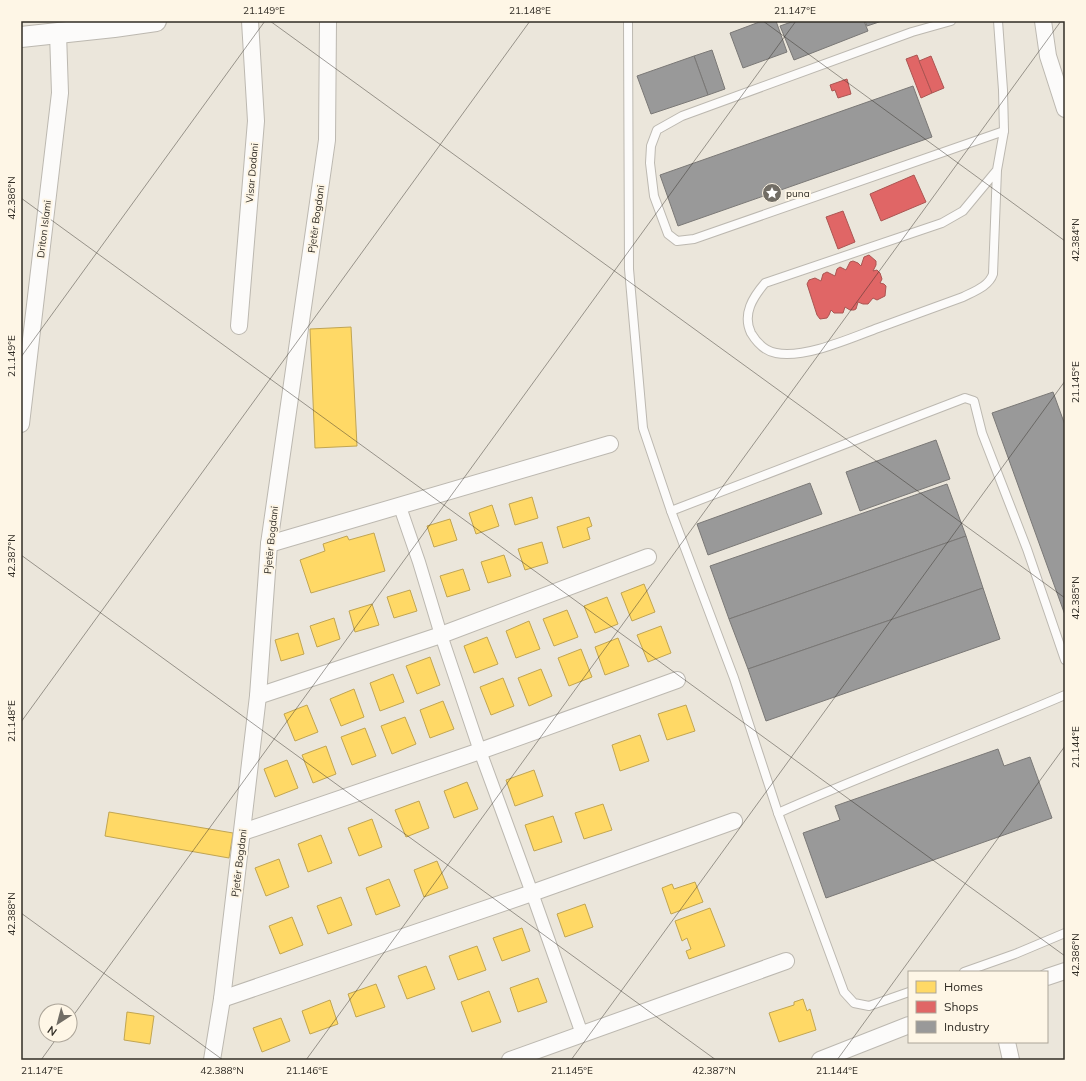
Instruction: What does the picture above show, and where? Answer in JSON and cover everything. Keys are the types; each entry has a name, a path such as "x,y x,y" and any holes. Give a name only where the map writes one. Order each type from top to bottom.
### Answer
{"street":[{"path":"21,37 57,30 156,21"},
{"name":"Visar Dodani","path":"239,326 256,121 250,21"},
{"name":"Pjetër Bogdani","path":"212,1060 222,999 243,832 258,696 269,544 327,140 328,21"},
{"path":"1043,21 1048,56 1065,110"},
{"name":"Driton Islami","path":"21,424 60,93 57,30"},
{"path":"269,544 400,507 610,444"},
{"path":"400,507 420,562 441,635 480,751 582,1034"},
{"path":"258,696 441,635 648,556"},
{"path":"243,832 480,751 677,680"},
{"path":"222,999 532,893 734,821"},
{"path":"510,1060 786,961"},
{"path":"1048,977 1065,971"},
{"path":"820,1060 908,1025"},
{"path":"1007,1043 1011,1060"}],"lane":[{"path":"628,21 629,269 643,428 671,510 734,678 778,813 844,992 854,1003 869,1006 908,992"},
{"path":"951,21 912,32 689,114 657,130 651,146 650,163 654,196 668,234 677,241 694,239 1004,131"},
{"path":"997,170 963,211 942,223 765,283 750,304 748,316 751,331 760,346 774,353 787,355 823,349 963,297 987,284 991,279 993,274 997,170 1004,131 1003,90 998,21"},
{"path":"671,510 965,398 974,401 982,433 1027,549 1065,660"},
{"path":"778,813 832,789 984,729 1065,695"},
{"path":"967,971 1015,954 1065,932"}],"building: Homes":[{"path":"351,327 357,446 315,448 310,329"},
{"path":"532,497 538,518 515,525 509,504"},
{"path":"492,505 499,526 476,534 469,513"},
{"path":"589,517 592,526 587,528 590,539 563,548 557,527"},
{"path":"450,519 457,540 434,547 427,526"},
{"path":"374,533 385,571 311,593 300,560 325,551 323,544 347,536 349,540"},
{"path":"542,542 548,563 525,570 518,549"},
{"path":"504,555 511,576 488,583 481,562"},
{"path":"463,569 470,590 447,597 440,576"},
{"path":"644,584 655,612 632,621 621,593"},
{"path":"410,590 417,611 394,618 387,597"},
{"path":"607,597 618,624 595,633 584,606"},
{"path":"372,604 379,625 355,632 349,611"},
{"path":"567,610 578,637 554,646 543,619"},
{"path":"334,618 340,639 317,647 310,626"},
{"path":"529,621 540,649 516,658 506,631"},
{"path":"661,626 671,653 648,662 637,635"},
{"path":"298,633 304,654 281,661 275,640"},
{"path":"487,637 498,664 474,673 464,646"},
{"path":"618,638 629,666 605,675 595,647"},
{"path":"581,649 592,677 569,686 558,658"},
{"path":"430,657 440,685 417,694 406,666"},
{"path":"541,669 552,696 529,706 518,678"},
{"path":"393,674 404,702 380,711 370,683"},
{"path":"503,678 514,706 491,715 480,687"},
{"path":"354,689 364,717 341,726 330,699"},
{"path":"443,701 454,729 430,738 420,710"},
{"path":"307,705 318,732 295,741 284,714"},
{"path":"686,705 695,731 667,740 658,714"},
{"path":"405,717 416,744 392,754 381,726"},
{"path":"365,728 376,756 352,765 341,737"},
{"path":"640,735 649,761 620,771 612,745"},
{"path":"326,746 336,774 313,783 302,755"},
{"path":"287,760 298,788 275,797 264,769"},
{"path":"534,770 543,796 515,806 506,780"},
{"path":"467,782 478,809 454,818 444,791"},
{"path":"419,801 429,828 406,837 395,810"},
{"path":"603,804 612,830 584,839 575,813"},
{"path":"109,812 233,833 229,858 105,836"},
{"path":"553,816 562,842 534,851 525,825"},
{"path":"372,819 382,847 359,856 348,828"},
{"path":"321,835 332,863 308,872 298,844"},
{"path":"279,859 289,887 266,896 255,868"},
{"path":"437,861 448,888 424,897 414,870"},
{"path":"389,879 400,906 376,915 366,888"},
{"path":"695,882 703,902 671,914 662,888 672,884 674,889"},
{"path":"341,897 352,925 328,934 317,906"},
{"path":"585,904 593,927 565,937 557,914"},
{"path":"710,908 725,946 689,959 686,951 691,949 687,938 682,941 675,921"},
{"path":"292,917 303,945 280,954 269,926"},
{"path":"522,928 530,951 502,961 493,938"},
{"path":"477,946 486,970 458,980 449,956"},
{"path":"426,966 435,989 407,999 398,976"},
{"path":"538,978 547,1002 518,1012 510,988"},
{"path":"376,984 385,1007 356,1017 348,994"},
{"path":"489,991 501,1022 472,1032 461,1002"},
{"path":"803,999 807,1011 810,1009 816,1030 779,1042 769,1013 794,1005 794,1002"},
{"path":"330,1000 338,1024 310,1034 302,1011"},
{"path":"127,1012 154,1016 150,1044 124,1040"},
{"path":"281,1018 290,1041 262,1052 253,1028"}],"building: Shops":[{"path":"917,55 932,93 921,98 906,59"},
{"path":"931,56 944,88 932,93 919,61"},
{"path":"847,79 851,94 838,98 835,90 832,91 830,85"},
{"path":"914,175 926,202 881,221 870,194"},
{"path":"843,211 855,242 838,249 826,217"},
{"path":"869,255 876,261 873,271 877,270 880,273 882,279 880,283 886,286 885,296 877,300 873,298 868,304 858,302 856,309 854,310 850,310 845,307 843,313 834,313 831,310 827,318 820,319 817,315 807,284 809,280 815,278 821,281 823,274 827,272 835,276 837,269 840,267 846,270 850,262 853,261 861,266 864,257"}],"building: Industry":[{"path":"762,21 776,21 787,52 743,68 730,33"},
{"path":"794,21 864,21 868,31 794,60 780,26"},
{"path":"865,21 882,21 867,26"},
{"path":"712,50 725,89 708,95 694,56"},
{"path":"694,56 708,95 651,114 637,76"},
{"path":"913,86 932,137 678,226 660,175"},
{"path":"1053,392 1065,425 1065,615 992,413"},
{"path":"936,440 950,479 860,511 846,472"},
{"path":"810,483 822,514 708,555 697,524"},
{"path":"947,484 966,536 729,619 710,566"},
{"path":"966,536 983,588 748,669 729,619"},
{"path":"983,588 1000,639 766,721 748,669"},
{"path":"998,749 1004,766 1030,757 1052,818 826,898 803,833 840,820 835,806"}],"place":[{"name":"puna","path":"772,193"}]}
